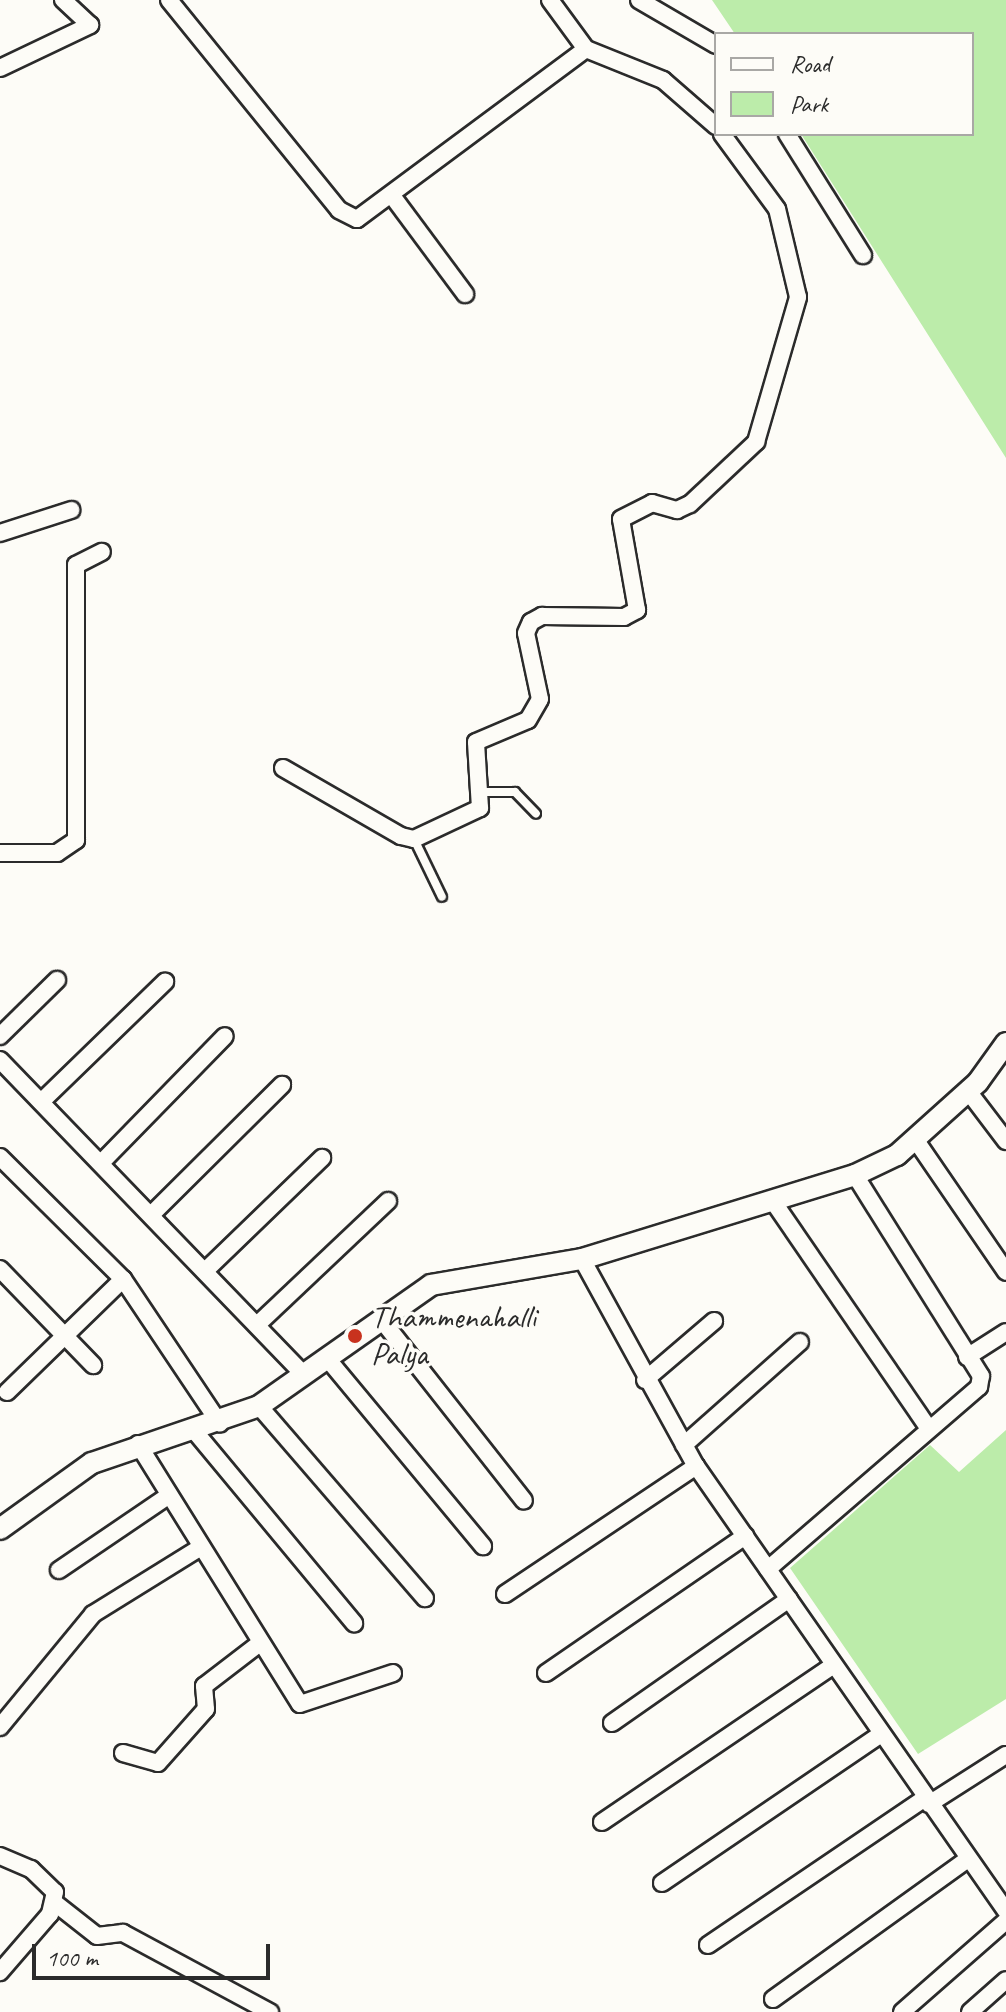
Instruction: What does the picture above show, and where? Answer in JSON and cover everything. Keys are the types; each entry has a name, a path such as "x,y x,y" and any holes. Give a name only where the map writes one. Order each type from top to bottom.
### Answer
{"street":[{"path":"0,68 90,25 63,0"},
{"path":"169,0 339,210 357,219 393,197 586,49"},
{"path":"550,0 586,49 663,80 714,124"},
{"path":"639,0 714,44"},
{"path":"283,768 414,839 480,808 476,742 528,720 540,699 526,633 531,622 542,616 624,617 637,610 621,519 652,503 677,510 690,504 756,442 798,297 777,209 723,136"},
{"path":"788,136 863,255"},
{"path":"393,197 465,294"},
{"path":"0,533 71,510"},
{"path":"0,853 57,853 76,840 76,565 102,552"},
{"path":"0,1036 57,980"},
{"path":"41,1102 165,982"},
{"path":"101,1163 225,1036"},
{"path":"0,1529 92,1463 138,1444 192,1428 220,1424 259,1406 431,1285 582,1259 855,1175 915,1139 968,1091 1006,1043"},
{"path":"0,1060 153,1213 303,1374"},
{"path":"153,1213 282,1085"},
{"path":"968,1091 1006,1141"},
{"path":"915,1139 1006,1272"},
{"path":"0,1157 123,1279 220,1424"},
{"path":"205,1271 322,1158"},
{"path":"768,1569 928,1427 979,1387 981,1376 855,1175"},
{"path":"258,1324 388,1201"},
{"path":"773,1201 928,1427"},
{"path":"582,1259 645,1380 696,1466 789,1599 831,1667 1006,1911"},
{"path":"0,1269 93,1365"},
{"path":"7,1392 123,1279"},
{"path":"381,1319 524,1501"},
{"path":"645,1380 714,1321"},
{"path":"967,1357 1006,1332"},
{"path":"684,1445 800,1342"},
{"path":"326,1357 483,1546"},
{"path":"259,1406 425,1598"},
{"path":"192,1428 354,1623"},
{"path":"138,1444 198,1549 300,1704 393,1673"},
{"path":"505,1594 696,1466"},
{"path":"59,1570 168,1496"},
{"path":"546,1673 745,1536"},
{"path":"0,1727 93,1614 198,1549"},
{"path":"612,1723 789,1599"},
{"path":"123,1753 158,1763 206,1709 204,1686 260,1643"},
{"path":"602,1822 831,1667"},
{"path":"662,1883 880,1735"},
{"path":"708,1945 927,1801 1006,1755"},
{"path":"0,1856 46,1879 55,1903 97,1936 123,1933 270,2012"},
{"path":"773,1999 968,1859"},
{"path":"0,1972 55,1903"},
{"path":"902,2012 1006,1921"},
{"path":"970,2012 1006,1980"}],"lane":[{"path":"479,792 515,792 536,814"},
{"path":"414,839 442,897"}],"green space":[{"path":"712,0 1006,0 1006,458 802,136 974,136 974,32 734,32"},
{"path":"1006,1430 1006,1699 918,1754 790,1568 930,1445 959,1472"}],"place":[{"name":"Thammenahalli Palya","path":"355,1336"}]}
